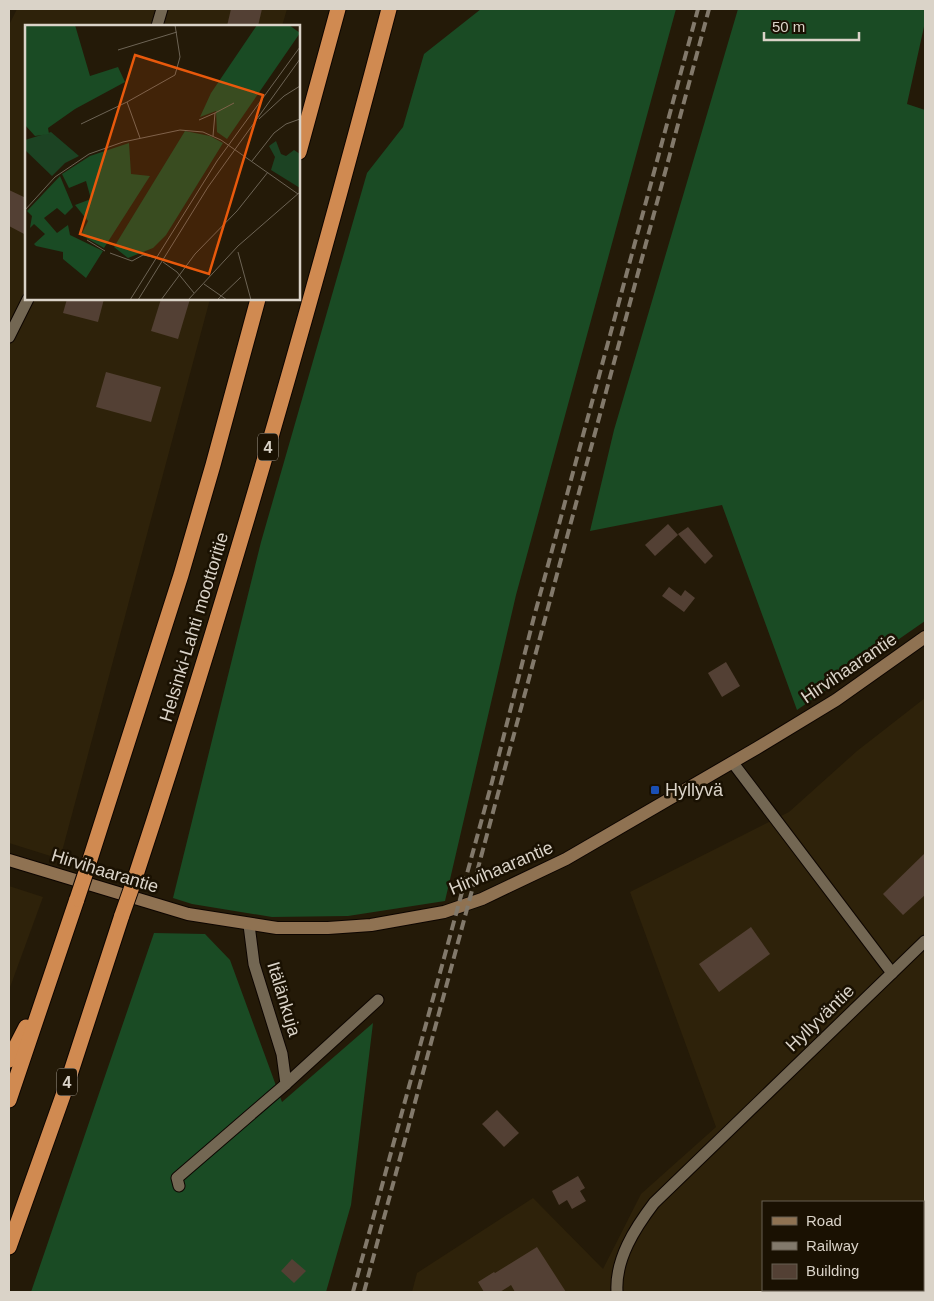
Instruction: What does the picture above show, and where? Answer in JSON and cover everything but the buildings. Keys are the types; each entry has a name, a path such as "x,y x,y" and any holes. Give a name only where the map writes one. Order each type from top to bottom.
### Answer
{"highway":[{"path":"300,148 338,9"},
{"name":"Helsinki-Lahti moottoritie","path":"9,1247 66,1087 134,881 262,471 343,183 389,9"},
{"name":"Helsinki-Lahti moottoritie","path":"9,1100 86,872 181,576 258,300"},
{"path":"9,1060 48,986"}],"street":[{"path":"157,25 162,9"},
{"path":"9,337 28,300"},
{"name":"Hirvihaarantie","path":"9,860 188,914 277,928 328,928 371,925 444,912 482,900 566,860 733,763 850,691 925,637"},
{"path":"733,763 892,973"},
{"name":"Itälänkuja","path":"249,924 254,964 282,1054 286,1084"},
{"name":"Hyllyväntie","path":"617,1292 624,1252 639,1223 654,1203 925,940"},
{"name":"Itälänkuja","path":"179,1186 178,1178 286,1084 378,1000"}],"shaded area":[{"path":"17,9 287,9 282,25 25,25 25,300 210,300 60,859 9,843 9,25"},
{"path":"925,698 925,1292 412,1292 417,1273 533,1198 603,1269 641,1194 716,1127 630,892 789,812 857,751"},
{"path":"9,886 43,897 9,990"}],"green space":[{"path":"481,9 676,9 516,595 445,901 348,916 272,917 192,904 173,898 261,542 367,173 403,127 424,54"},
{"path":"738,9 925,9 925,22 907,104 925,110 925,621 797,710 722,505 590,531 614,430"},
{"path":"154,933 205,934 230,960 282,1102 373,1023 351,1205 326,1292 31,1292"}],"railway":[{"path":"353,1292 492,782 534,617 698,9"},
{"path":"364,1292 709,9"}],"place":[{"name":"Hyllyvä","path":"655,790"}]}
